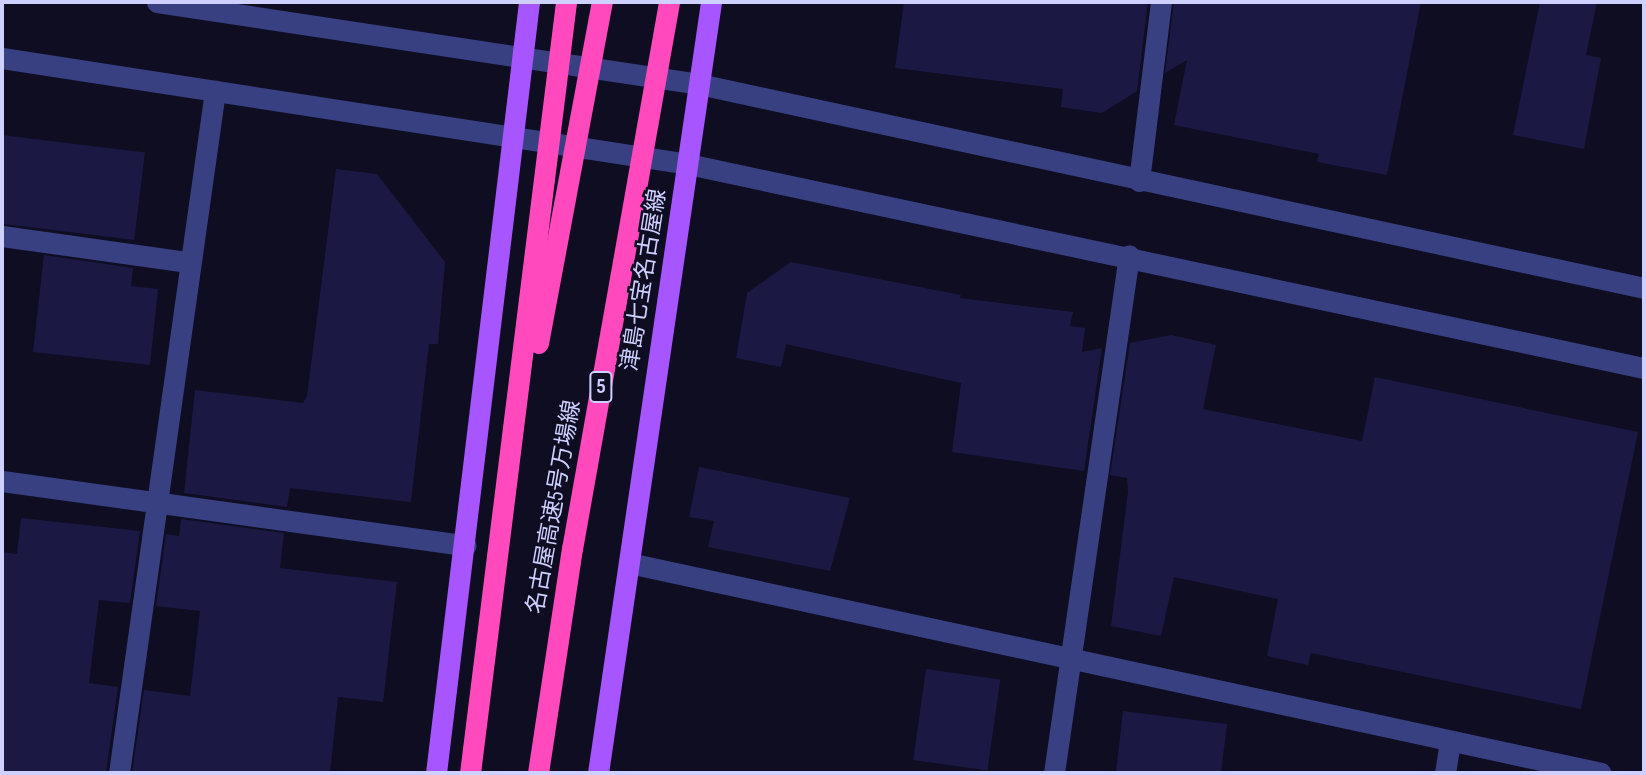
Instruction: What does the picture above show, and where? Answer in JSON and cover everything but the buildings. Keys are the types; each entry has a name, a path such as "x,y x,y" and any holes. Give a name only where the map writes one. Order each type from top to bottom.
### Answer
{"highway":[{"name":"名古屋高速5号万場線","path":"470,773 566,2"},
{"path":"502,530 602,2"},
{"name":"名古屋高速5号万場線","path":"538,773 572,549 669,2"}],"main road":[{"path":"436,773 467,545 529,2"},
{"name":"津島七宝名古屋線","path":"598,773 711,2"}],"street":[{"path":"157,2 699,84 1644,288"},
{"path":"1139,181 1161,2"},
{"path":"2,58 688,164 1644,368"},
{"path":"119,773 188,262 215,91"},
{"path":"2,236 188,262"},
{"path":"1054,773 1068,661 1129,256"},
{"path":"2,481 467,545"},
{"path":"629,563 1068,661 1601,773"},
{"path":"1445,773 1450,741"}]}
